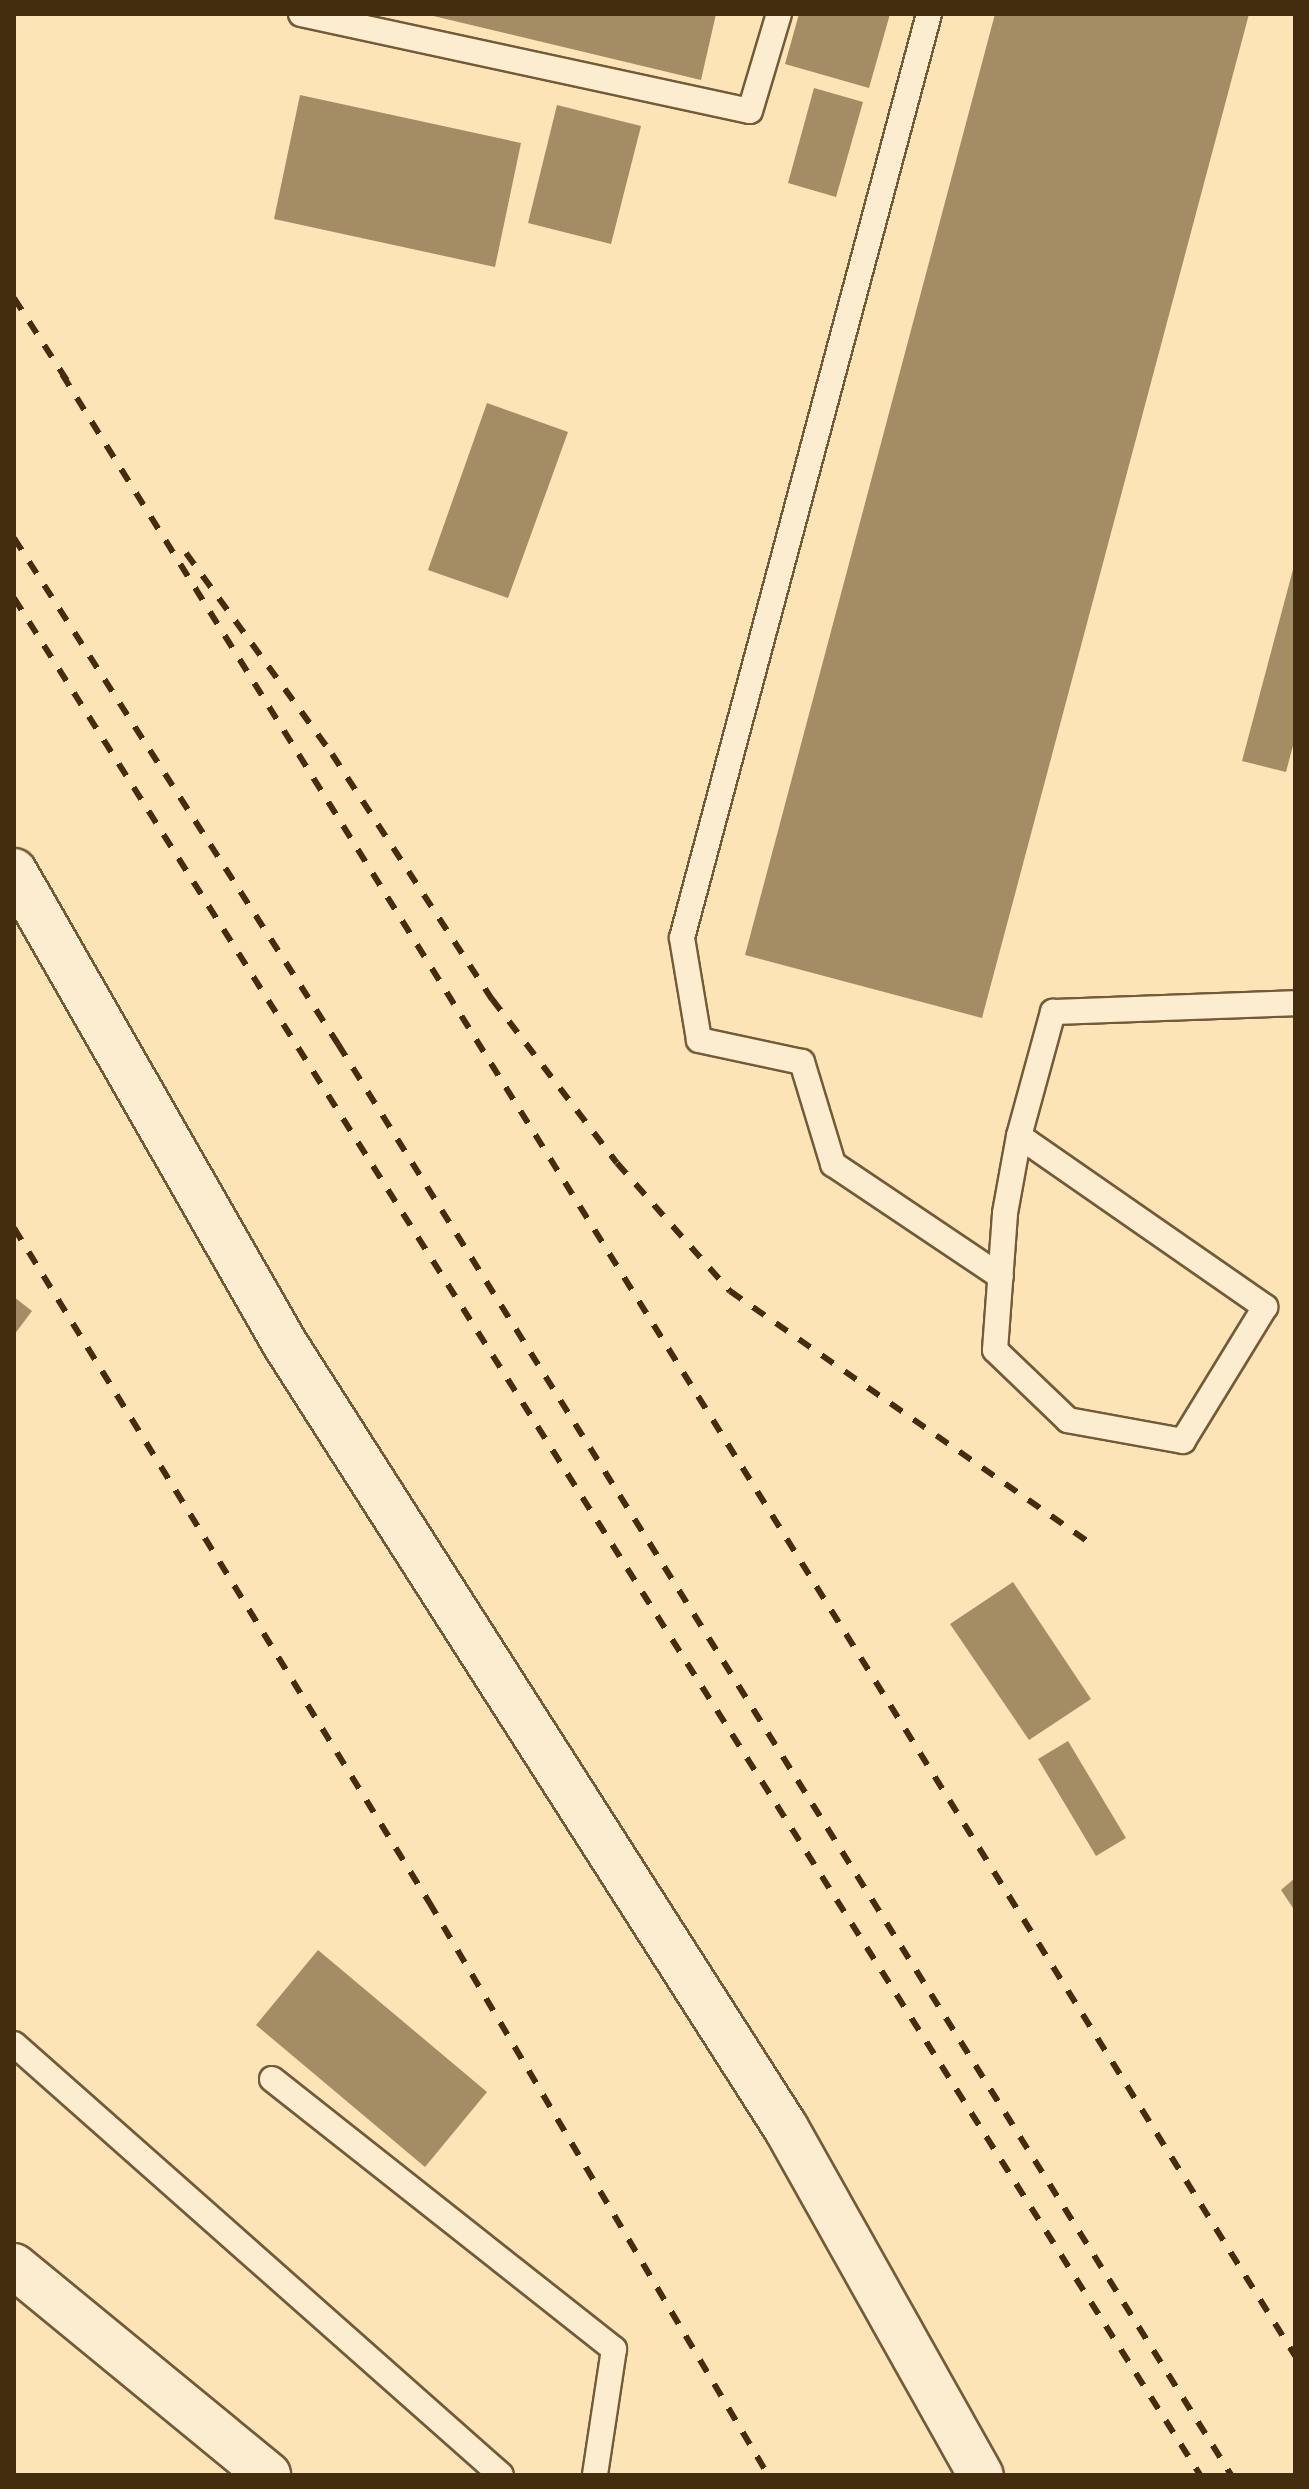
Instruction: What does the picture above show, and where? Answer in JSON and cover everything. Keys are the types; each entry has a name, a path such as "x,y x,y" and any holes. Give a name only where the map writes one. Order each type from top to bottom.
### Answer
{"street":[{"path":"14,871 285,1344 786,2128 981,2475"},
{"path":"14,2266 268,2475"}],"lane":[{"path":"301,14 750,111 779,14"},
{"path":"929,14 682,938 699,1040 802,1062 833,1164 1001,1277"},
{"path":"1019,1136 1265,1307 1183,1441 1068,1420 995,1350 1019,1136 1053,1012 1295,1003"},
{"path":"14,2044 501,2475"},
{"path":"272,2079 614,2349 595,2475"}],"building":[{"path":"425,14 716,14 701,80"},
{"path":"799,14 890,14 869,88 785,64"},
{"path":"995,14 1249,14 982,1018 745,955"},
{"path":"814,88 863,102 836,197 788,183"},
{"path":"300,95 521,143 495,267 274,219"},
{"path":"557,105 641,126 611,244 528,223"},
{"path":"487,403 568,432 508,598 428,570"},
{"path":"1295,562 1295,738 1286,772 1242,761"},
{"path":"14,1297 32,1311 14,1335"},
{"path":"1013,1582 1091,1699 1029,1740 950,1624"},
{"path":"1068,1741 1126,1838 1096,1856 1038,1759"},
{"path":"1295,1878 1295,1911 1281,1890"},
{"path":"318,1950 487,2092 425,2167 256,2025"}],"railway":[{"path":"14,298 68,382"},
{"path":"62,374 1295,2356"},
{"path":"14,538 338,1044 1231,2475"},
{"path":"186,553 332,754 492,999 617,1163 730,1291 1091,1544"},
{"path":"14,598 1200,2475"},
{"path":"14,1228 429,1902 768,2475"}]}
